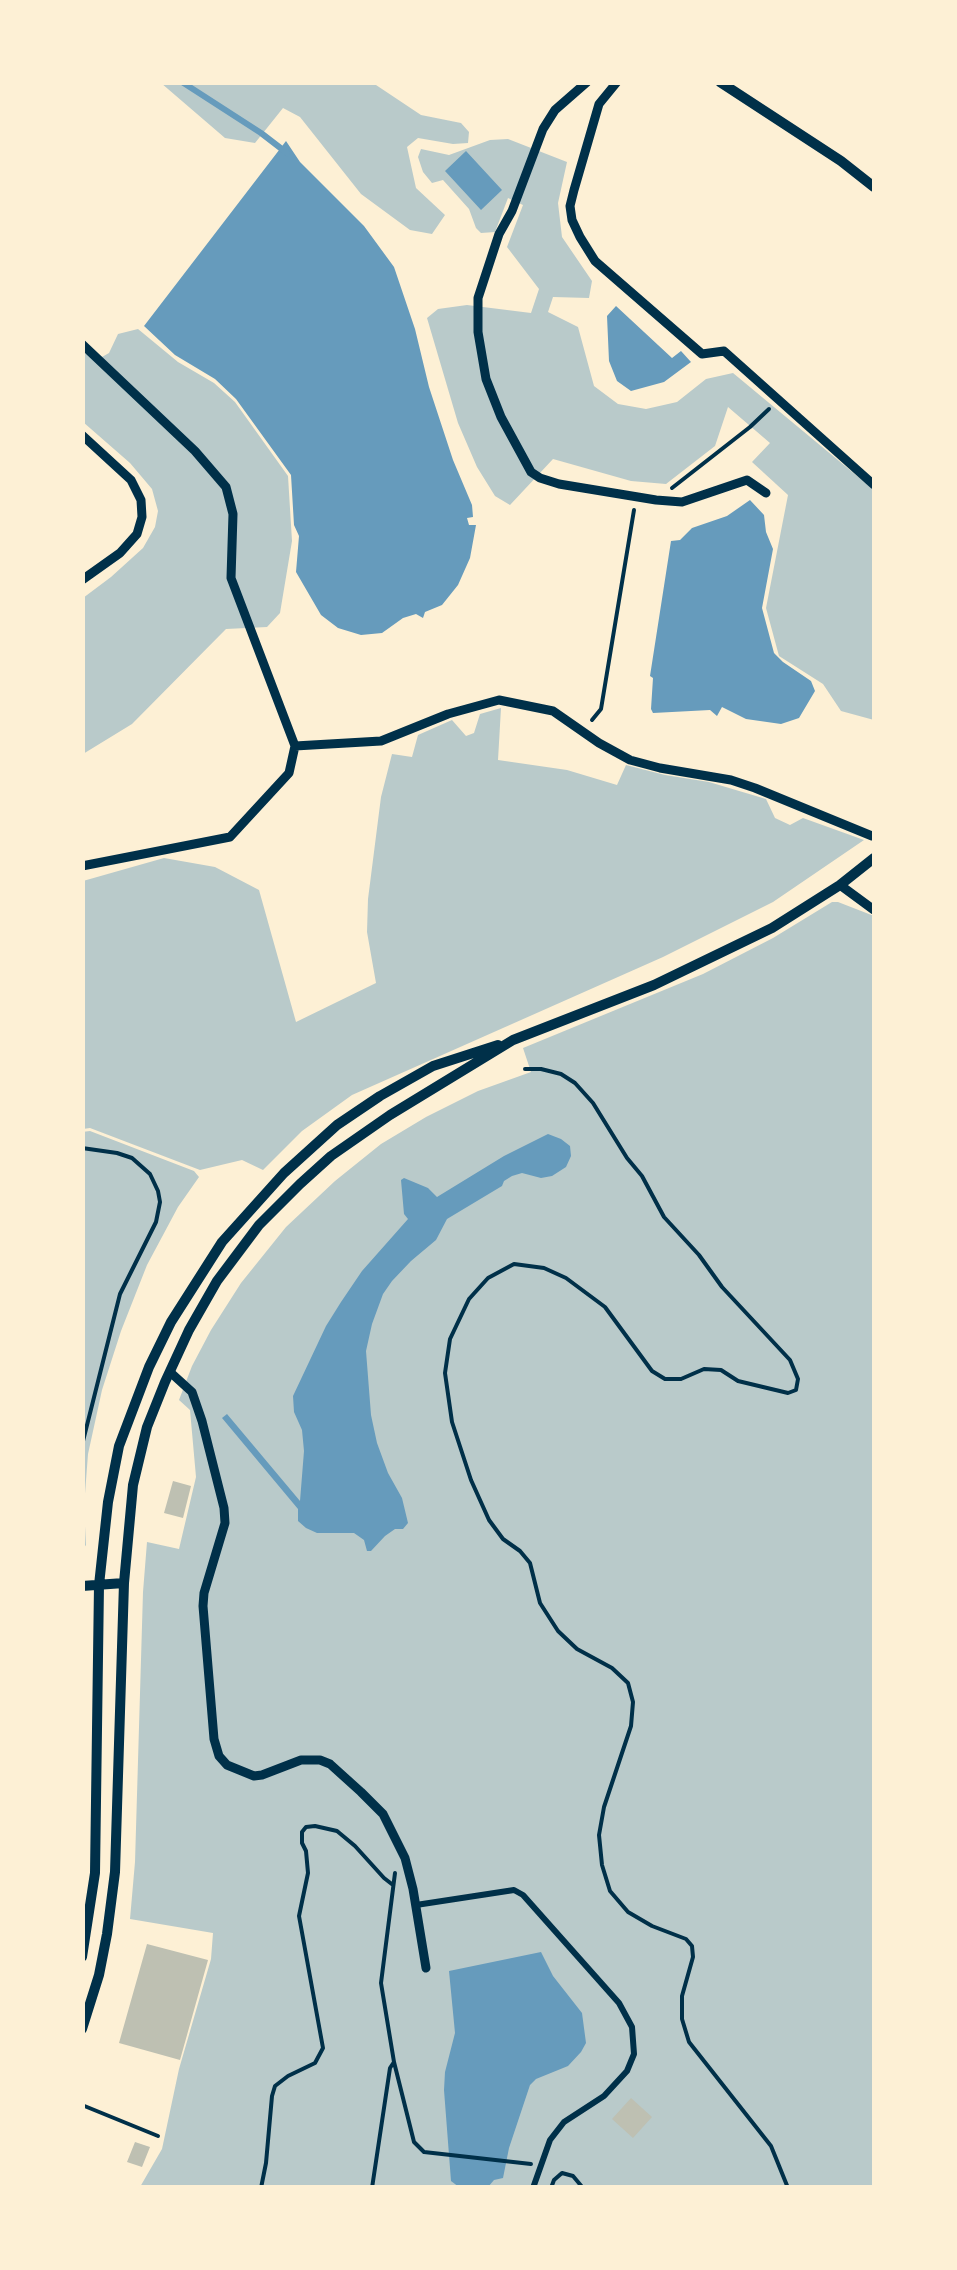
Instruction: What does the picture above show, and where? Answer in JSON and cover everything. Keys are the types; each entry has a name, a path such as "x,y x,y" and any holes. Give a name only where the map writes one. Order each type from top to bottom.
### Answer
{"street":[{"path":"587,82 555,110 543,130 478,298 478,332 486,379 501,417 531,472 559,484 682,502 747,480 766,494"},
{"path":"617,82 598,104 570,206 572,220 595,261 702,354 724,351 874,484"},
{"path":"720,82 874,187"},
{"path":"82,344 195,451 226,486 234,514 231,578 295,746 289,774 230,837 82,866"},
{"path":"82,435 131,480 141,500 142,517 136,534 120,554 82,580"},
{"path":"295,746 382,741 448,714 500,700 554,711 598,743 630,760 743,784 872,836"},
{"path":"82,1956 95,1874 99,1585 108,1502 124,1433 149,1367 170,1322 222,1242 284,1173 337,1125 366,1105 433,1066 513,1040 714,957 772,928 840,885 874,858"},
{"path":"840,885 874,910"},
{"path":"82,2029 108,1934 115,1872 124,1583 133,1485 147,1427 188,1330 217,1281 259,1225 331,1156 513,1040"},
{"path":"170,1372 192,1392 224,1508 225,1523 203,1606 218,1756 227,1765 254,1776 301,1760 320,1760 330,1764 383,1814 403,1854 426,1968"},
{"path":"82,1586 124,1583"},
{"path":"416,1905 514,1890 523,1894 619,2004 632,2027 634,2054 628,2071 604,2096 564,2122 550,2140 533,2188"}],"lane":[{"path":"82,2105 158,2136"}],"path":[{"path":"656,500 750,427 778,400"},
{"path":"582,730 602,708 636,497"},
{"path":"525,1068 561,1074 594,1103 664,1217 790,1360 798,1379 796,1390 788,1393 738,1381 721,1370 704,1369 681,1380 665,1378 652,1371 605,1307 566,1278 544,1268 514,1264 488,1278 469,1298 450,1339 445,1373 452,1422 489,1520 530,1563 540,1602 558,1631 577,1649 612,1668 628,1684 633,1702 632,1726 604,1808 600,1835 602,1865 610,1891 628,1912 692,1946 693,1957 682,1996 682,2019 689,2042 770,2146 788,2188"},
{"path":"82,1148 132,1158 150,1174 160,1202 156,1222 120,1294 82,1445"},
{"path":"260,2188 275,2086 315,2063 323,2048 300,1929 300,1902 308,1872 302,1832 315,1826 337,1832 393,1885"},
{"path":"403,1854 393,1885 382,1984 394,2062 414,2142 424,2152 532,2164"},
{"path":"372,2188 394,2062"},
{"path":"550,2188 562,2173 573,2176 583,2188"}],"shaded area":[{"path":"161,83 373,83 421,115 461,123 469,132 468,143 418,138 407,147 416,188 445,215 432,234 410,230 361,194 300,117 283,108 255,143 225,138"},
{"path":"508,139 567,162 558,203 562,237 592,281 589,298 553,297 548,312 578,327 594,386 618,404 646,409 677,402 706,379 733,373 874,490 874,720 841,711 823,684 779,656 766,608 788,495 752,462 770,443 728,407 715,446 666,484 631,481 553,459 510,505 495,496 458,423 427,318 438,309 467,305 531,313 539,289 507,247 523,205 508,198 495,232 481,233 469,209 443,180 432,183 418,157 421,149 449,155 490,140"},
{"path":"138,329 235,402 288,476 292,541 280,613 267,627 226,629 132,724 83,754 83,598 143,548 155,527 158,511 152,489 130,463 83,422 83,353 102,357 109,353 118,334"},
{"path":"501,708 498,760 567,770 617,785 626,765 709,782 766,799 775,818 790,825 803,818 864,840 773,902 663,957 352,1095 302,1131 263,1170 242,1160 200,1170 90,1128 83,1129 83,881 164,858 215,867 259,890 296,1022 376,983 367,932 368,899 381,797 392,754 412,757 418,735 452,720 466,736 474,733 480,714"},
{"path":"832,902 874,916 874,2187 140,2187 162,2149 179,2069 211,1959 213,1933 130,1919 147,1542 179,1549 196,1477 190,1410 179,1400 211,1330 241,1283 286,1227 381,1144 478,1091 531,1072 523,1048 703,974"},
{"path":"90,1131 194,1171 199,1177 147,1265 102,1390 88,1454 83,1549 82,1132"}],"water":[{"path":"286,141 300,162 364,226 394,267 429,387 472,505 473,517 467,518 469,525 476,525 470,558 458,585 442,605 425,612 423,618 416,614 403,618 382,633 361,635 338,628 321,615 296,572 299,536 294,525 291,475 236,399 215,379 175,355 144,326"},
{"path":"466,151 502,190 481,210 445,171"},
{"path":"616,306 672,358 681,351 691,362 664,382 631,391 617,381 609,361 607,316"},
{"path":"750,500 764,515 773,549 762,608 774,653 811,681 815,691 799,718 781,724 746,719 722,707 717,716 710,710 653,713 650,676 671,541 680,540 692,528 727,516"},
{"path":"548,1134 570,1146 566,1167 541,1178 522,1173 512,1176 447,1219 436,1240 392,1281 372,1324 366,1351 371,1415 377,1443 402,1498 408,1523 385,1536 371,1551 354,1533 317,1533 306,1528 298,1521 298,1509 222,1418 227,1414 300,1501 304,1451 293,1396 341,1302 362,1271 408,1219 404,1214 401,1180 428,1188 437,1197"},
{"path":"541,1952 553,1976 582,2013 586,2043 568,2066 530,2085 503,2178 488,2187 459,2187 451,2181 444,2090 455,2033 449,1971"}],"building":[{"path":"173,1481 191,1486 183,1518 164,1513"},
{"path":"147,1944 208,1960 180,2060 119,2043"},
{"path":"631,2098 652,2117 633,2138 612,2119"},
{"path":"135,2142 150,2147 142,2167 127,2162"}],"waterway":[{"path":"182,82 287,153"}]}
